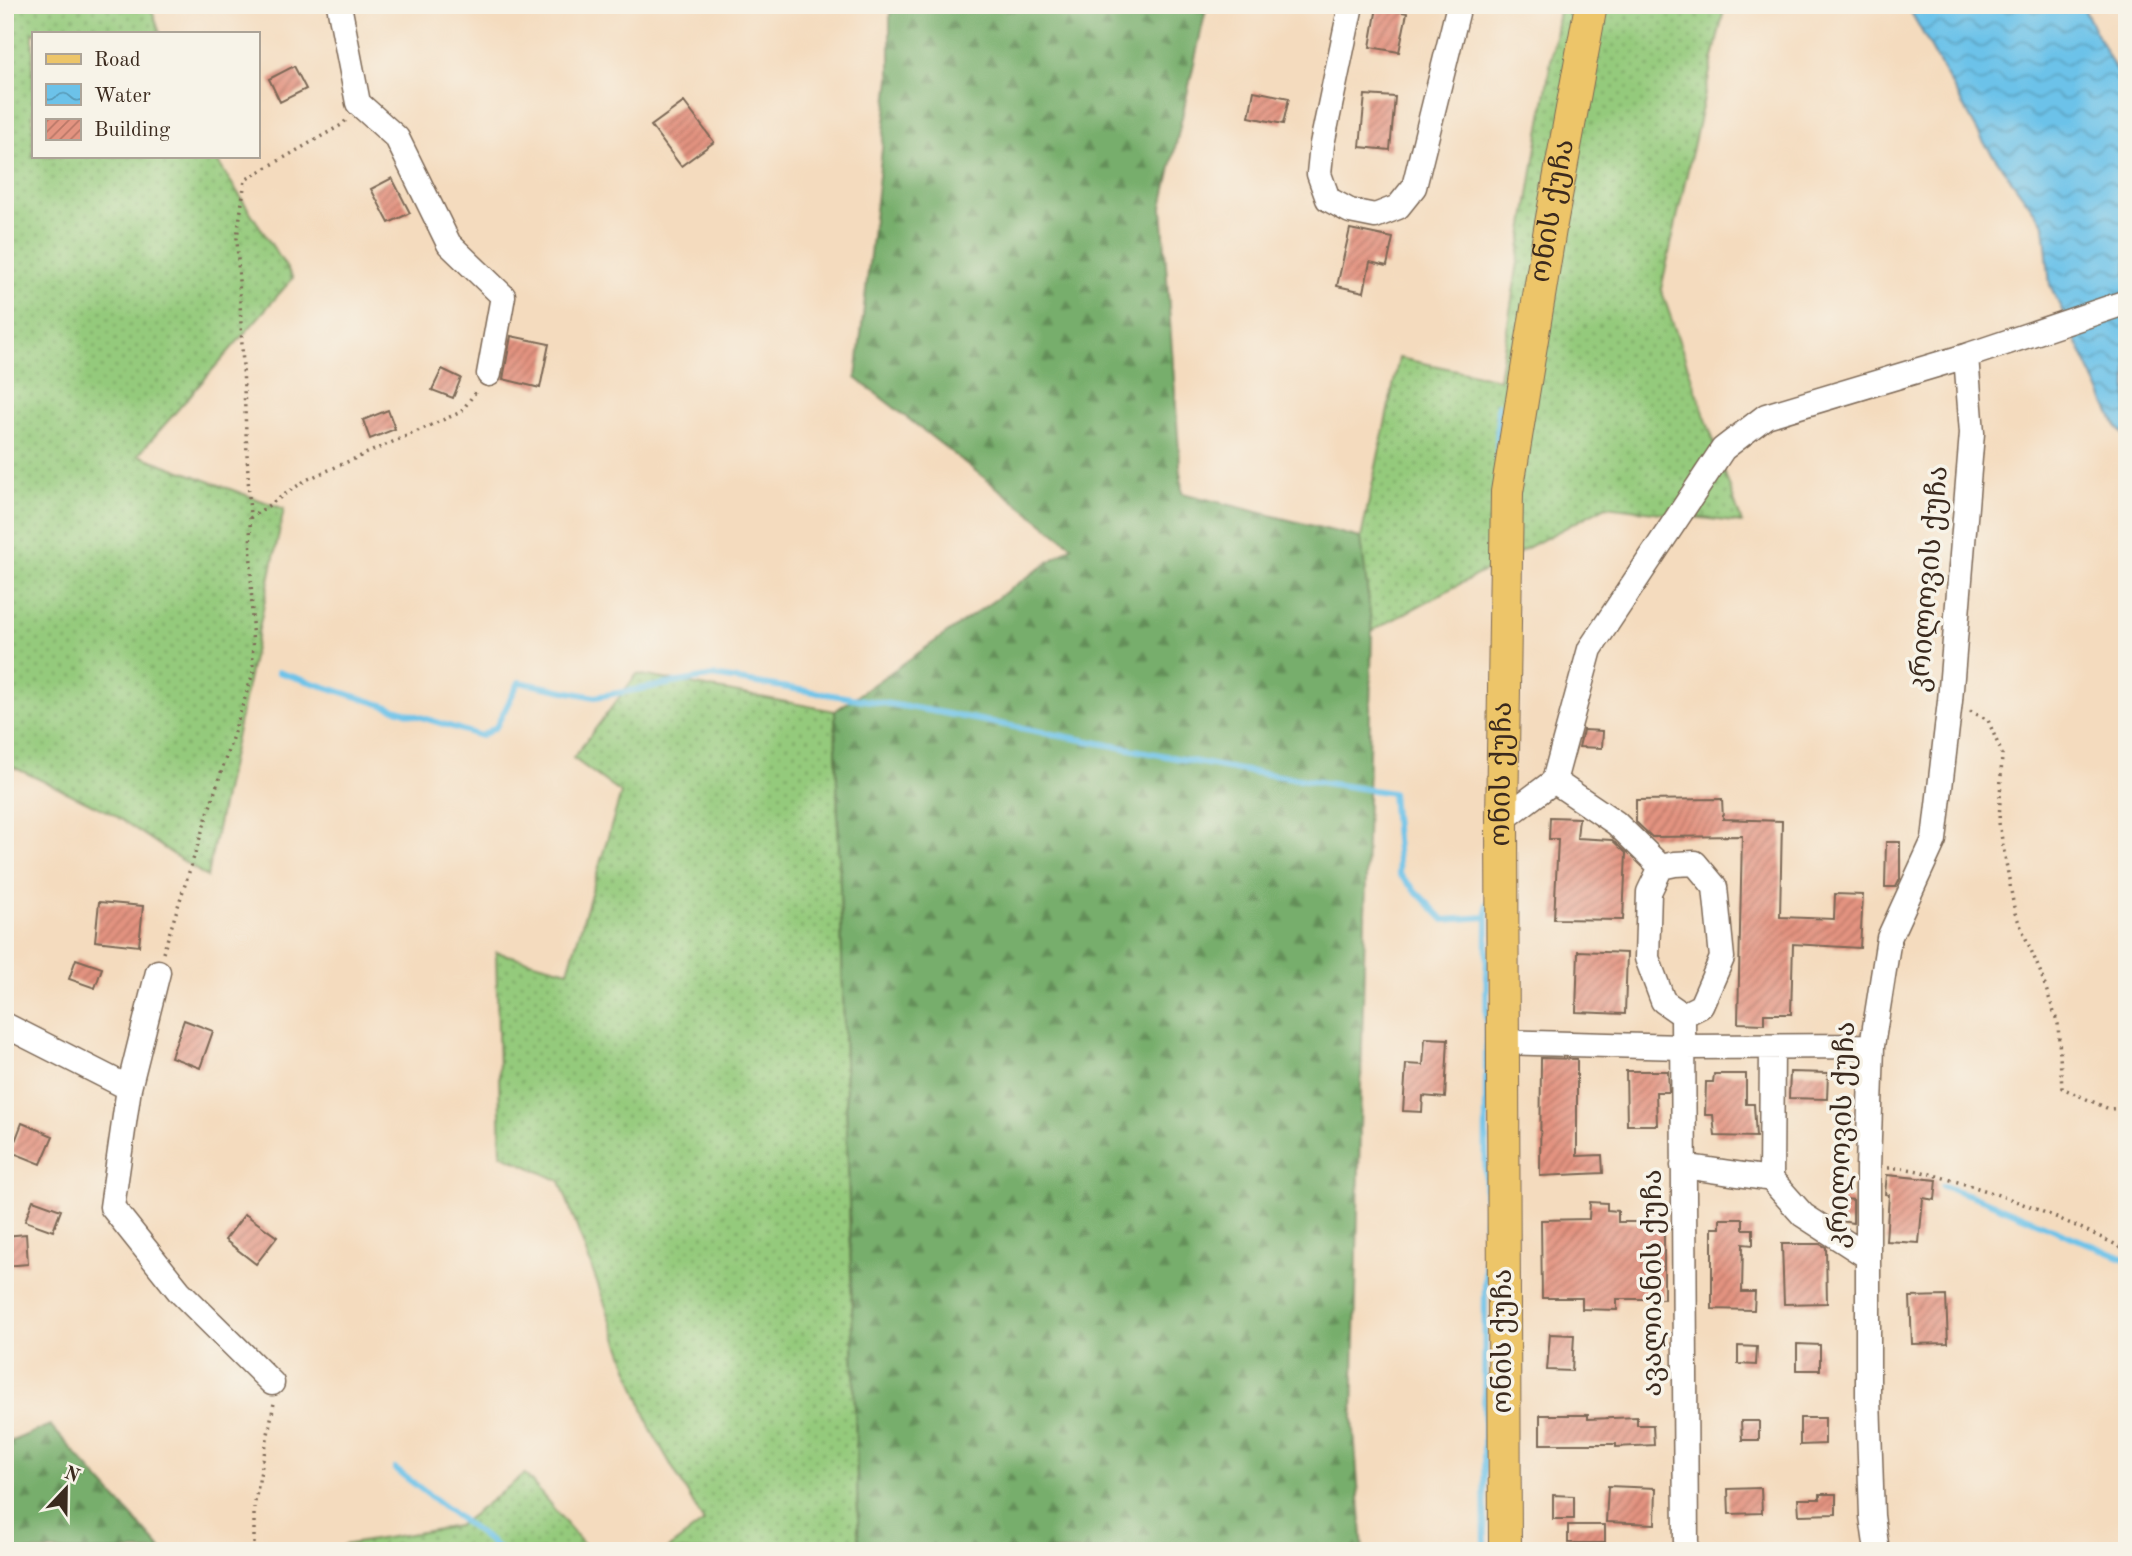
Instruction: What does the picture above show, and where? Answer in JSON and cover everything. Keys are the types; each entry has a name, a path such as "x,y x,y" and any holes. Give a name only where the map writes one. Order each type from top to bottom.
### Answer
{"main road":[{"name":"ონის ქუჩა","path":"1505,1551 1502,820 1507,492 1550,229 1591,5"}],"street":[{"path":"339,5 358,103 397,138 449,244 503,296 489,374"},
{"path":"1351,5 1322,144 1319,174 1328,199 1350,211 1375,216 1398,207 1414,187 1459,5"},
{"path":"1502,820 1554,781 1590,649 1723,449 1766,416 2127,302"},
{"name":"კრილოვის ქუჩა","path":"1877,1551 1872,1516 1868,1398 1868,1168 1872,1046 1889,938 1934,840 1950,701 1972,433 1966,355"},
{"path":"1554,781 1616,823 1661,867"},
{"path":"1695,863 1715,887 1722,958 1701,1006 1683,1016 1663,1001 1647,958 1648,892 1661,867 1695,863"},
{"path":"158,972 130,1088 111,1207 179,1291 272,1383"},
{"name":"ავალიანის ქუჩა","path":"1683,1016 1686,1551"},
{"path":"5,1026 130,1088"},
{"path":"1502,1042 1682,1047 1872,1046"},
{"path":"1771,1179 1772,1046"},
{"path":"1683,1166 1771,1179 1803,1215 1868,1256"}],"path":[{"path":"158,972 253,673 250,518 237,238 245,180 343,124 358,103"},
{"path":"250,518 306,480 461,412 489,374"},
{"path":"1950,701 1988,720 2002,754 1999,823 2015,913 2040,971 2058,1024 2062,1088 2109,1109 2127,1108"},
{"path":"1868,1168 1905,1167 1988,1190 2070,1222 2127,1250"},
{"path":"254,1551 254,1507 274,1406 272,1383"}],"green space":[{"path":"5,5 150,5 160,32 32,32 32,158 215,158 293,278 138,455 284,509 207,877 113,814 5,763"},
{"path":"890,5 1207,5 1162,207 1182,493 1361,538 1372,631 1353,1418 1363,1551 859,1551 835,711 1072,546 856,378 890,78"},
{"path":"1560,5 1725,5 1661,289 1742,523 1606,506 1372,631 1361,538 1399,358 1499,379"},
{"path":"637,674 835,711 859,1551 665,1551 704,1522 651,1430 560,1181 501,1154 496,952 568,971 621,793 573,758"},
{"path":"50,1425 163,1551 5,1551 5,1444"},
{"path":"525,1474 589,1551 346,1551 343,1545 458,1526"}],"water":[{"path":"1907,5 2082,5 2127,92 2127,439 2116,426 2050,285 2044,225 1983,141"}],"building":[{"path":"1377,7 1407,13 1399,52 1370,47"},
{"path":"294,66 306,89 280,102 269,79"},
{"path":"1254,91 1289,98 1283,124 1249,117"},
{"path":"1365,95 1395,97 1390,150 1360,147"},
{"path":"684,102 714,142 681,166 651,126"},
{"path":"392,178 410,213 389,223 371,189"},
{"path":"1350,229 1393,238 1387,266 1370,262 1364,292 1337,286"},
{"path":"511,336 549,344 540,388 503,379"},
{"path":"442,369 461,378 453,398 432,390"},
{"path":"388,410 395,429 370,439 363,420"},
{"path":"1583,730 1603,731 1602,748 1579,747"},
{"path":"1722,799 1723,819 1782,821 1780,917 1834,919 1835,894 1863,895 1860,948 1793,944 1791,1014 1764,1014 1764,1024 1738,1023 1742,836 1652,837 1636,822 1636,800"},
{"path":"1550,817 1579,818 1577,838 1612,840 1626,853 1623,920 1554,919 1558,839 1549,839"},
{"path":"1886,842 1900,842 1900,879 1896,887 1885,887"},
{"path":"99,902 143,906 139,946 95,941"},
{"path":"1578,951 1627,953 1625,1014 1576,1012"},
{"path":"76,959 102,968 95,988 69,979"},
{"path":"184,1020 213,1031 200,1068 171,1057"},
{"path":"1425,1038 1448,1039 1445,1098 1423,1096 1422,1112 1403,1111 1406,1064 1423,1065"},
{"path":"1541,1058 1577,1059 1577,1156 1602,1155 1603,1173 1540,1176"},
{"path":"1626,1071 1668,1071 1669,1092 1656,1092 1657,1125 1627,1125"},
{"path":"1790,1072 1828,1073 1827,1099 1789,1098"},
{"path":"1714,1074 1746,1074 1746,1104 1754,1104 1756,1137 1715,1136 1713,1115 1705,1115 1706,1082 1713,1082"},
{"path":"22,1123 53,1136 41,1164 11,1152"},
{"path":"1887,1175 1937,1180 1935,1200 1923,1198 1919,1243 1886,1241 1889,1195 1885,1194"},
{"path":"1838,1198 1853,1200 1853,1223 1835,1218"},
{"path":"33,1200 61,1210 53,1231 25,1221"},
{"path":"1590,1202 1607,1203 1607,1210 1618,1211 1618,1222 1664,1222 1664,1299 1617,1299 1617,1310 1582,1309 1582,1298 1542,1298 1541,1220 1589,1219"},
{"path":"245,1214 277,1237 256,1264 225,1240"},
{"path":"1720,1219 1743,1219 1743,1229 1753,1229 1753,1245 1743,1244 1742,1292 1755,1292 1754,1310 1712,1309 1712,1228 1720,1228"},
{"path":"26,1234 28,1264 5,1266 5,1236"},
{"path":"1782,1244 1820,1244 1826,1247 1827,1303 1784,1304"},
{"path":"1946,1296 1948,1343 1912,1344 1910,1297"},
{"path":"1550,1334 1574,1335 1572,1371 1547,1370"},
{"path":"1797,1344 1820,1345 1820,1370 1797,1370"},
{"path":"1738,1346 1757,1347 1756,1365 1738,1364"},
{"path":"1540,1415 1588,1415 1588,1419 1637,1417 1637,1425 1653,1425 1654,1445 1616,1447 1616,1444 1540,1444"},
{"path":"1800,1418 1825,1418 1825,1444 1800,1445"},
{"path":"1741,1421 1759,1421 1759,1440 1742,1440"},
{"path":"1608,1486 1656,1488 1655,1524 1606,1522"},
{"path":"1761,1488 1762,1513 1729,1514 1728,1489"},
{"path":"1820,1494 1836,1494 1836,1514 1799,1515 1798,1499 1820,1499"},
{"path":"1553,1495 1574,1496 1574,1519 1553,1519"},
{"path":"1568,1525 1605,1525 1605,1543 1568,1543"}],"waterway":[{"path":"1497,459 1498,405"},
{"path":"278,672 481,736 496,727 519,682 595,697 713,676 933,711 1233,769 1392,793 1399,874 1444,920 1486,917"},
{"path":"1485,1551 1487,904"},
{"path":"1943,1186 1984,1200 2127,1260"},
{"path":"395,1469 502,1551"}]}
